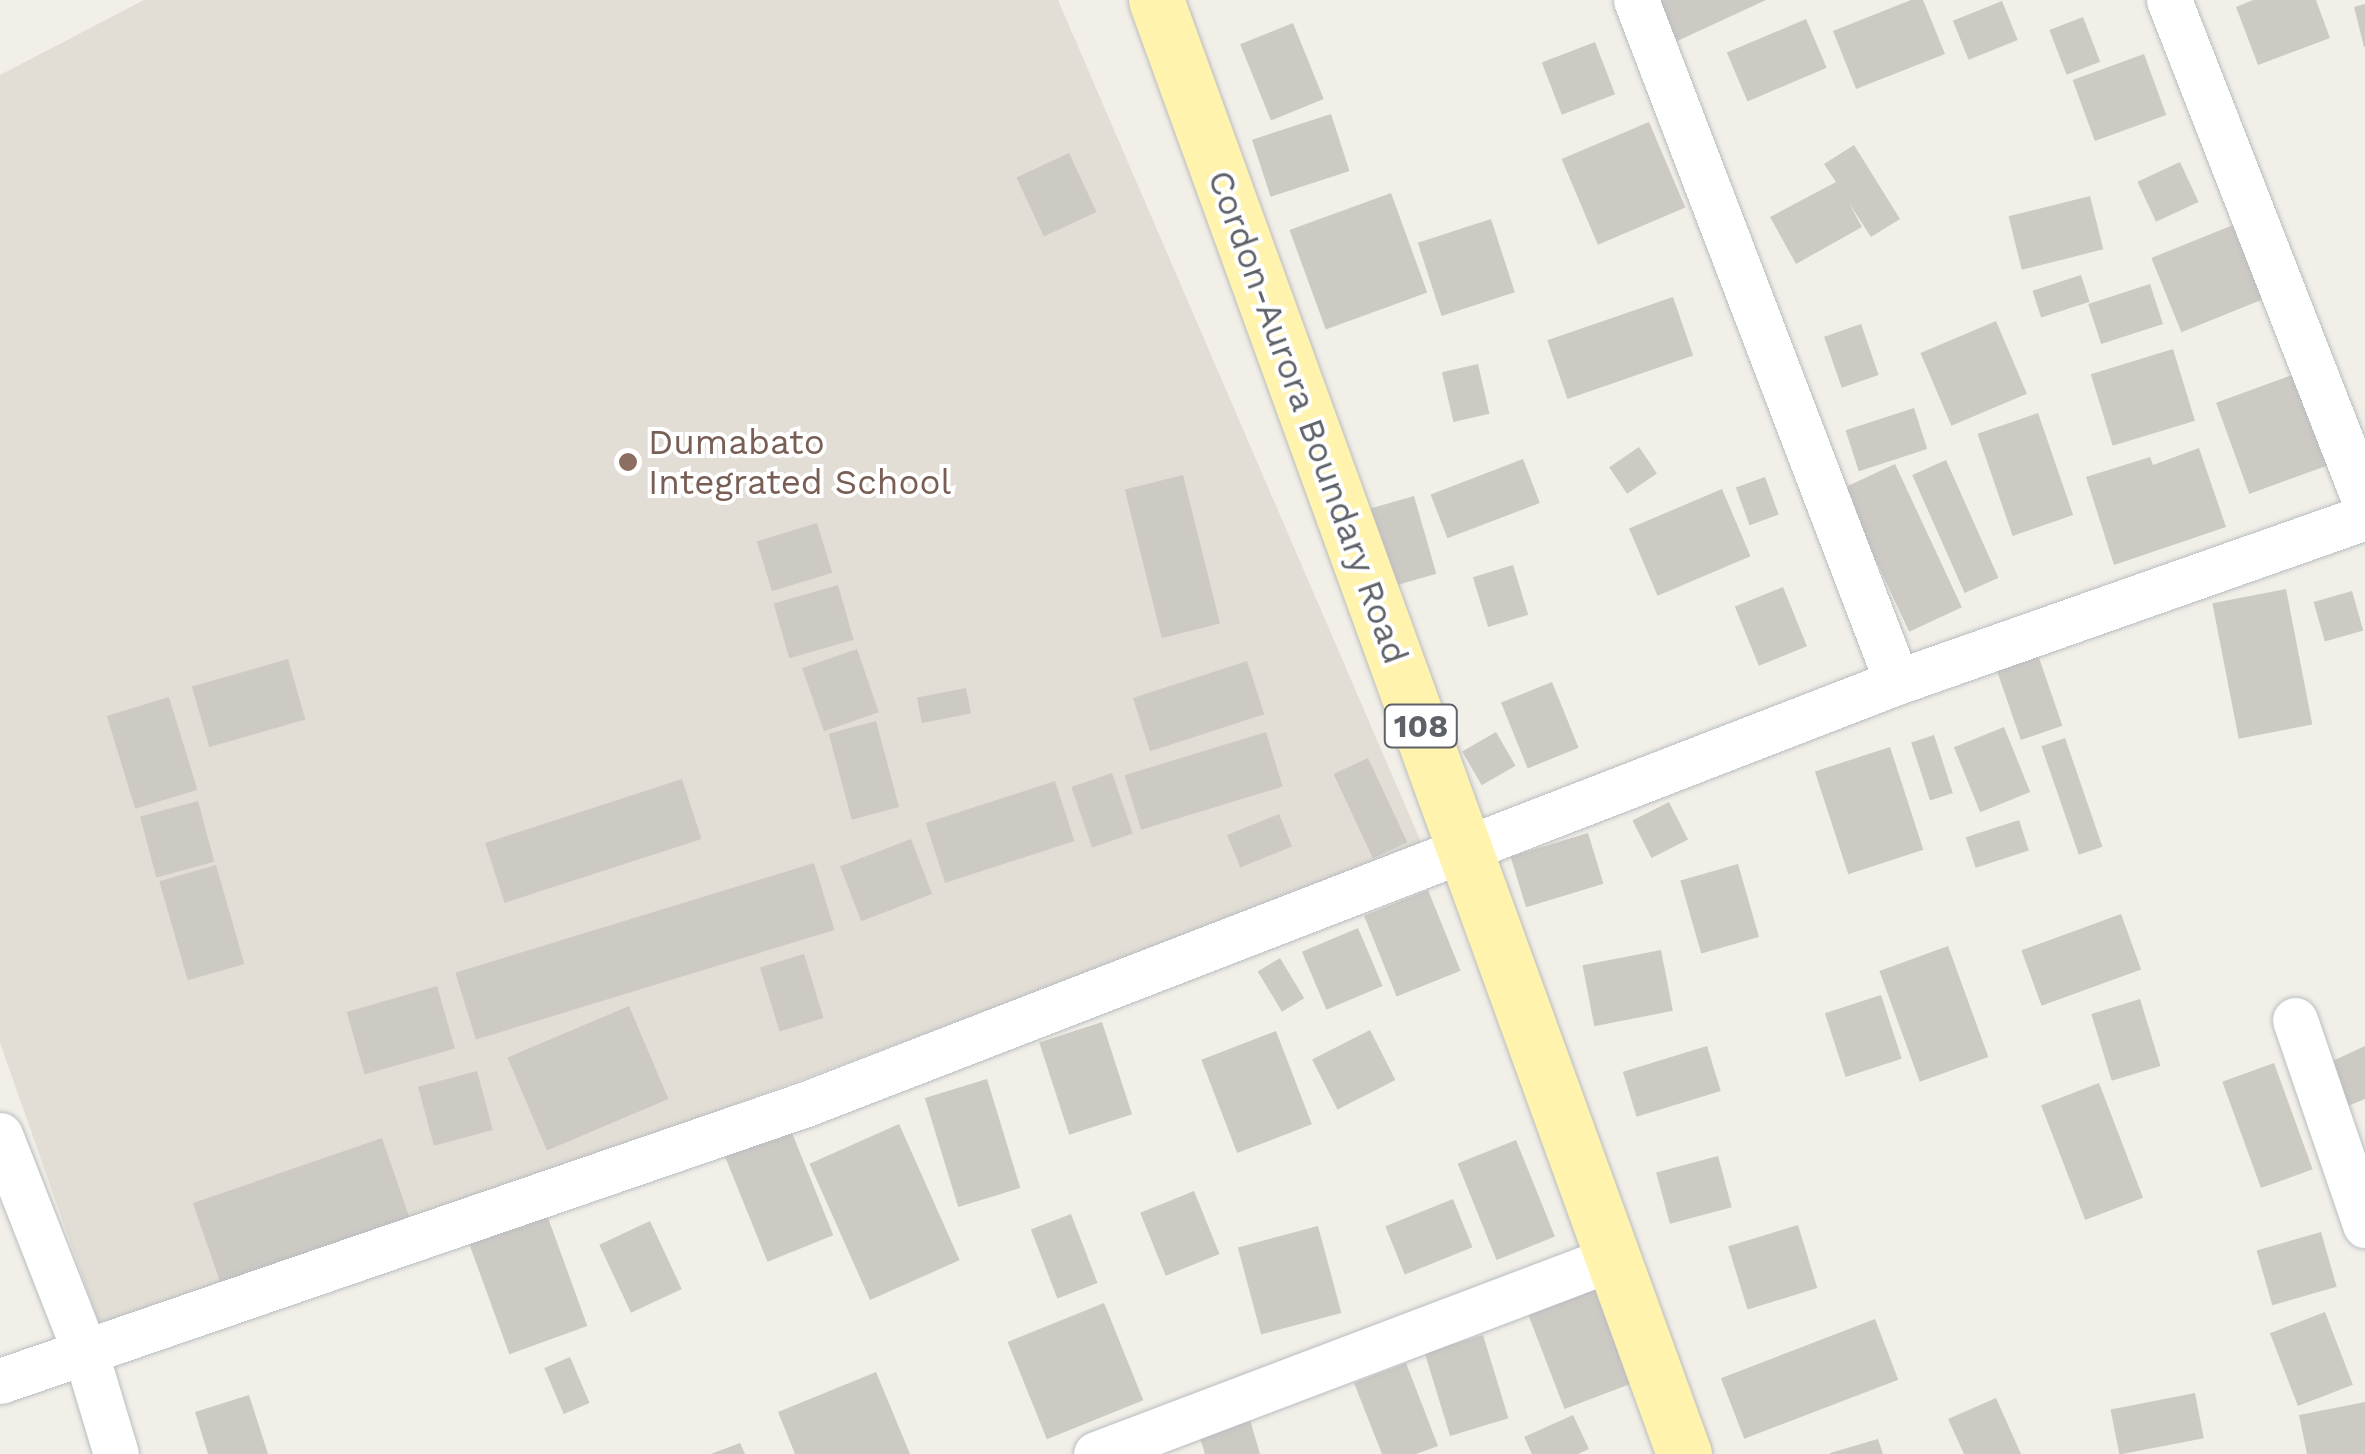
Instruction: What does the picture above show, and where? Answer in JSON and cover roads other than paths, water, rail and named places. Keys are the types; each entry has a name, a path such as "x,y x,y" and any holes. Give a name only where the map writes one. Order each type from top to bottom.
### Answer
{"main road":[{"name":"Cordon-Aurora Boundary Road","path":"1156,0 1684,1454"}],"street":[{"path":"1636,0 1897,682"},
{"path":"2169,0 2365,502"},
{"path":"0,1381 806,1104 1897,682 2365,516"},
{"path":"2295,1020 2365,1225"},
{"path":"0,1134 86,1354 116,1454"},
{"path":"1096,1454 1613,1258"}],"place":[{"name":"Dumabato Integrated School","path":"628,462"}]}
